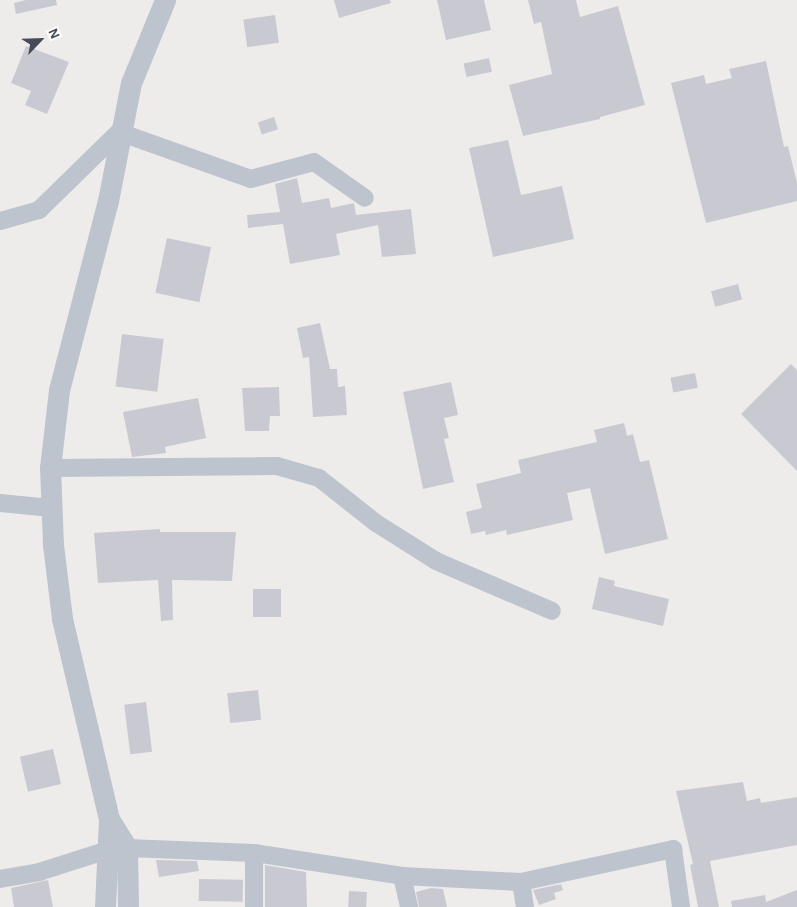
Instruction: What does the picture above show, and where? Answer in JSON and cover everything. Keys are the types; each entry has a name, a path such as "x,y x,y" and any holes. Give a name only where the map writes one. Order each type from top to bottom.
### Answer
{"street":[{"path":"105,907 105,851 108,819 62,618 51,508 50,468 59,390 108,201 120,132 138,60 165,0"},
{"path":"120,132 250,179 314,162 365,198"},
{"path":"0,222 39,210 120,132"},
{"path":"50,468 286,468 320,478 376,523 436,561 552,611"},
{"path":"0,503 51,508"},
{"path":"108,819 127,848 128,907"},
{"path":"0,879 39,872 105,851 127,848 254,854 402,876 521,882 673,849 681,907"},
{"path":"254,854 254,907"},
{"path":"402,876 409,907"},
{"path":"521,882 525,907"}],"building":[{"path":"26,0 56,0 57,5 16,14 14,3"},
{"path":"334,0 390,0 391,3 339,18"},
{"path":"437,0 484,0 491,30 446,40"},
{"path":"528,0 576,0 580,17 618,6 645,105 600,117 600,119 523,136 509,85 552,74 541,22 534,24"},
{"path":"275,15 279,43 247,47 243,19"},
{"path":"26,46 69,62 47,114 25,105 31,91 11,83"},
{"path":"489,58 492,72 466,77 464,63"},
{"path":"766,61 784,147 788,146 797,183 797,201 706,223 671,83 704,75 706,84 732,78 729,69"},
{"path":"274,117 278,129 262,135 258,122"},
{"path":"508,140 521,195 562,186 574,239 493,257 469,148"},
{"path":"297,178 302,203 329,198 331,208 354,203 356,215 411,209 416,254 382,257 378,225 336,234 340,255 290,264 283,224 248,228 247,215 280,212 275,184"},
{"path":"167,238 211,247 199,302 155,293"},
{"path":"738,284 742,299 715,307 711,291"},
{"path":"320,323 330,369 337,369 338,387 345,386 347,415 313,417 309,357 303,358 297,328"},
{"path":"122,334 164,339 157,392 116,387"},
{"path":"791,364 797,370 797,471 741,414"},
{"path":"695,373 698,388 673,392 670,378"},
{"path":"451,382 458,415 444,418 449,438 444,439 454,482 423,489 403,392"},
{"path":"279,387 280,416 270,416 269,431 245,431 242,388"},
{"path":"198,398 206,438 165,447 166,453 132,457 123,412"},
{"path":"624,423 627,436 633,434 640,462 649,460 668,539 605,554 590,488 567,493 573,520 507,535 506,530 486,535 485,531 471,534 466,512 482,508 476,484 521,473 518,460 597,442 594,430"},
{"path":"160,529 160,532 236,532 232,581 172,580 173,620 161,621 158,580 98,583 94,533"},
{"path":"599,577 615,581 614,586 669,599 663,626 592,609"},
{"path":"253,589 281,589 281,617 253,617"},
{"path":"258,690 261,720 230,723 227,693"},
{"path":"146,702 152,752 130,754 124,705"},
{"path":"53,749 61,784 28,792 20,757"},
{"path":"743,782 747,801 760,798 761,803 797,797 797,845 710,861 719,907 698,907 690,865 693,864 676,791"},
{"path":"156,860 197,861 199,871 159,877"},
{"path":"265,865 306,872 307,907 265,907"},
{"path":"199,879 243,880 243,902 199,901"},
{"path":"48,880 53,907 14,907 11,888"},
{"path":"561,884 563,890 554,893 556,899 539,905 533,890"},
{"path":"431,888 443,889 447,907 419,907 416,892"},
{"path":"797,890 797,907 732,907 731,901 765,895 766,902"},
{"path":"349,891 367,892 366,907 348,907"}]}
